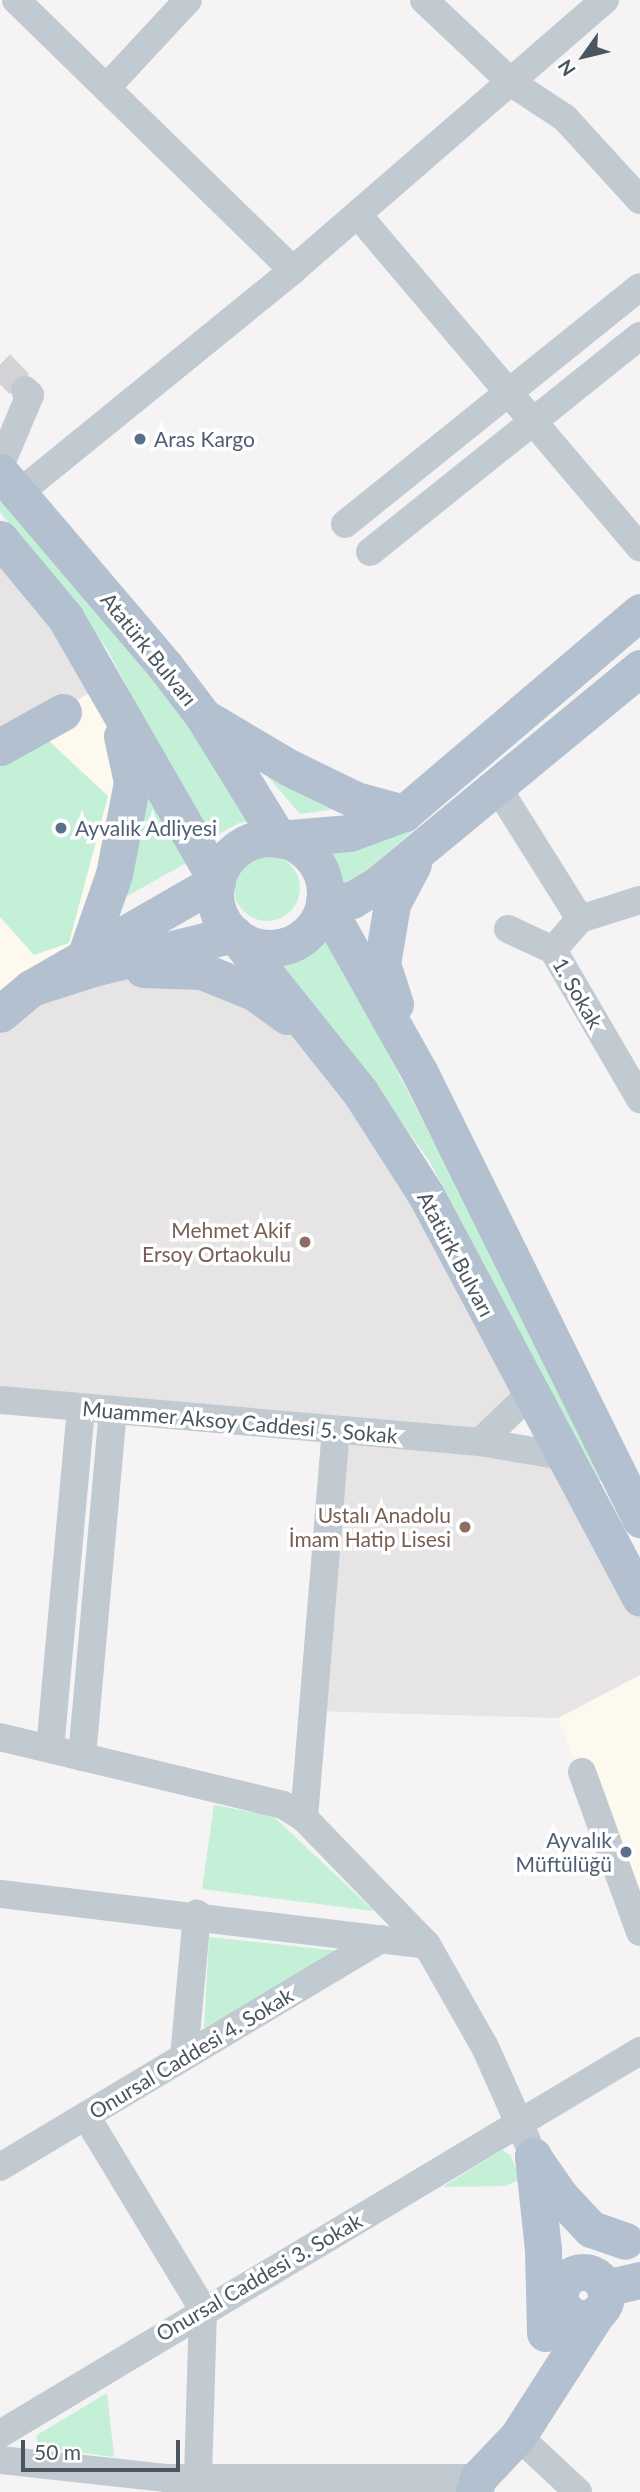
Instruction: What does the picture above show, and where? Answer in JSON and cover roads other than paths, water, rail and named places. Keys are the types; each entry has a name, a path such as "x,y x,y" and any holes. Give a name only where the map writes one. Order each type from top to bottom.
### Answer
{"main road":[{"name":"Atatürk Bulvarı","path":"6,477 203,716 279,839 295,843 317,865 324,902 419,1071 640,1519"},
{"name":"Atatürk Bulvarı","path":"0,539 65,617 217,881 219,910 234,934 320,1039 426,1195 640,1598"},
{"path":"0,1014 31,988 89,963 217,881 221,868 239,847 252,841 349,833 404,813 640,612"},
{"path":"89,963 234,934 267,947 285,946 314,926 324,902 352,900 377,886 640,668"},
{"path":"89,963 114,874 132,782 116,708"},
{"path":"0,747 63,712"},
{"path":"203,716 290,768 356,800 404,813"},
{"path":"419,1071 382,964 392,904 404,874 459,816"},
{"path":"89,963 202,971 254,992 320,1039"},
{"path":"476,2485 518,2436 596,2290 633,2242 591,2229 560,2196 526,2140"},
{"path":"518,2436 545,2333 543,2249 526,2140"},
{"path":"545,2333 596,2290"}],"street":[{"path":"16,0 109,85 293,270"},
{"path":"109,85 188,0"},
{"path":"424,0 512,83 565,118 640,200"},
{"path":"6,477 293,270 605,0"},
{"path":"358,215 640,547"},
{"path":"345,524 640,287"},
{"path":"370,552 535,423 640,336"},
{"path":"6,477 30,395 25,390"},
{"path":"496,785 580,919 640,900"},
{"name":"1. Sokak","path":"580,919 553,950 640,1099"},
{"path":"508,929 553,950"},
{"path":"480,1442 530,1394"},
{"name":"Muammer Aksoy Caddesi 5. Sokak","path":"0,1400 113,1412 480,1442 563,1456"},
{"path":"50,1749 81,1409"},
{"path":"82,1757 113,1412"},
{"path":"304,1818 336,1431"},
{"path":"0,1737 254,1796 304,1818 427,1945 485,2047 526,2140"},
{"path":"582,1772 640,1932"},
{"path":"0,1894 197,1914 427,1945"},
{"path":"184,2057 197,1914"},
{"name":"Onursal Caddesi 4. Sokak","path":"0,2168 381,1939"},
{"name":"Onursal Caddesi 3. Sokak","path":"0,2454 203,2309 526,2140 640,2051"},
{"path":"86,2116 203,2309 198,2478"},
{"path":"518,2436 578,2492"},
{"path":"0,2454 168,2485 198,2478 476,2485"}],"tunnel":[{"path":"0,364 25,390"}],"place":[{"name":"Aras Kargo","path":"140,439"},
{"name":"Ayvalık Adliyesi","path":"61,828"},
{"name":"Mehmet Akif Ersoy Ortaokulu","path":"305,1242"},
{"name":"Ustalı Anadolu İmam Hatip Lisesi","path":"465,1527"},
{"name":"Ayvalık Müftülüğü","path":"626,1852"}]}
